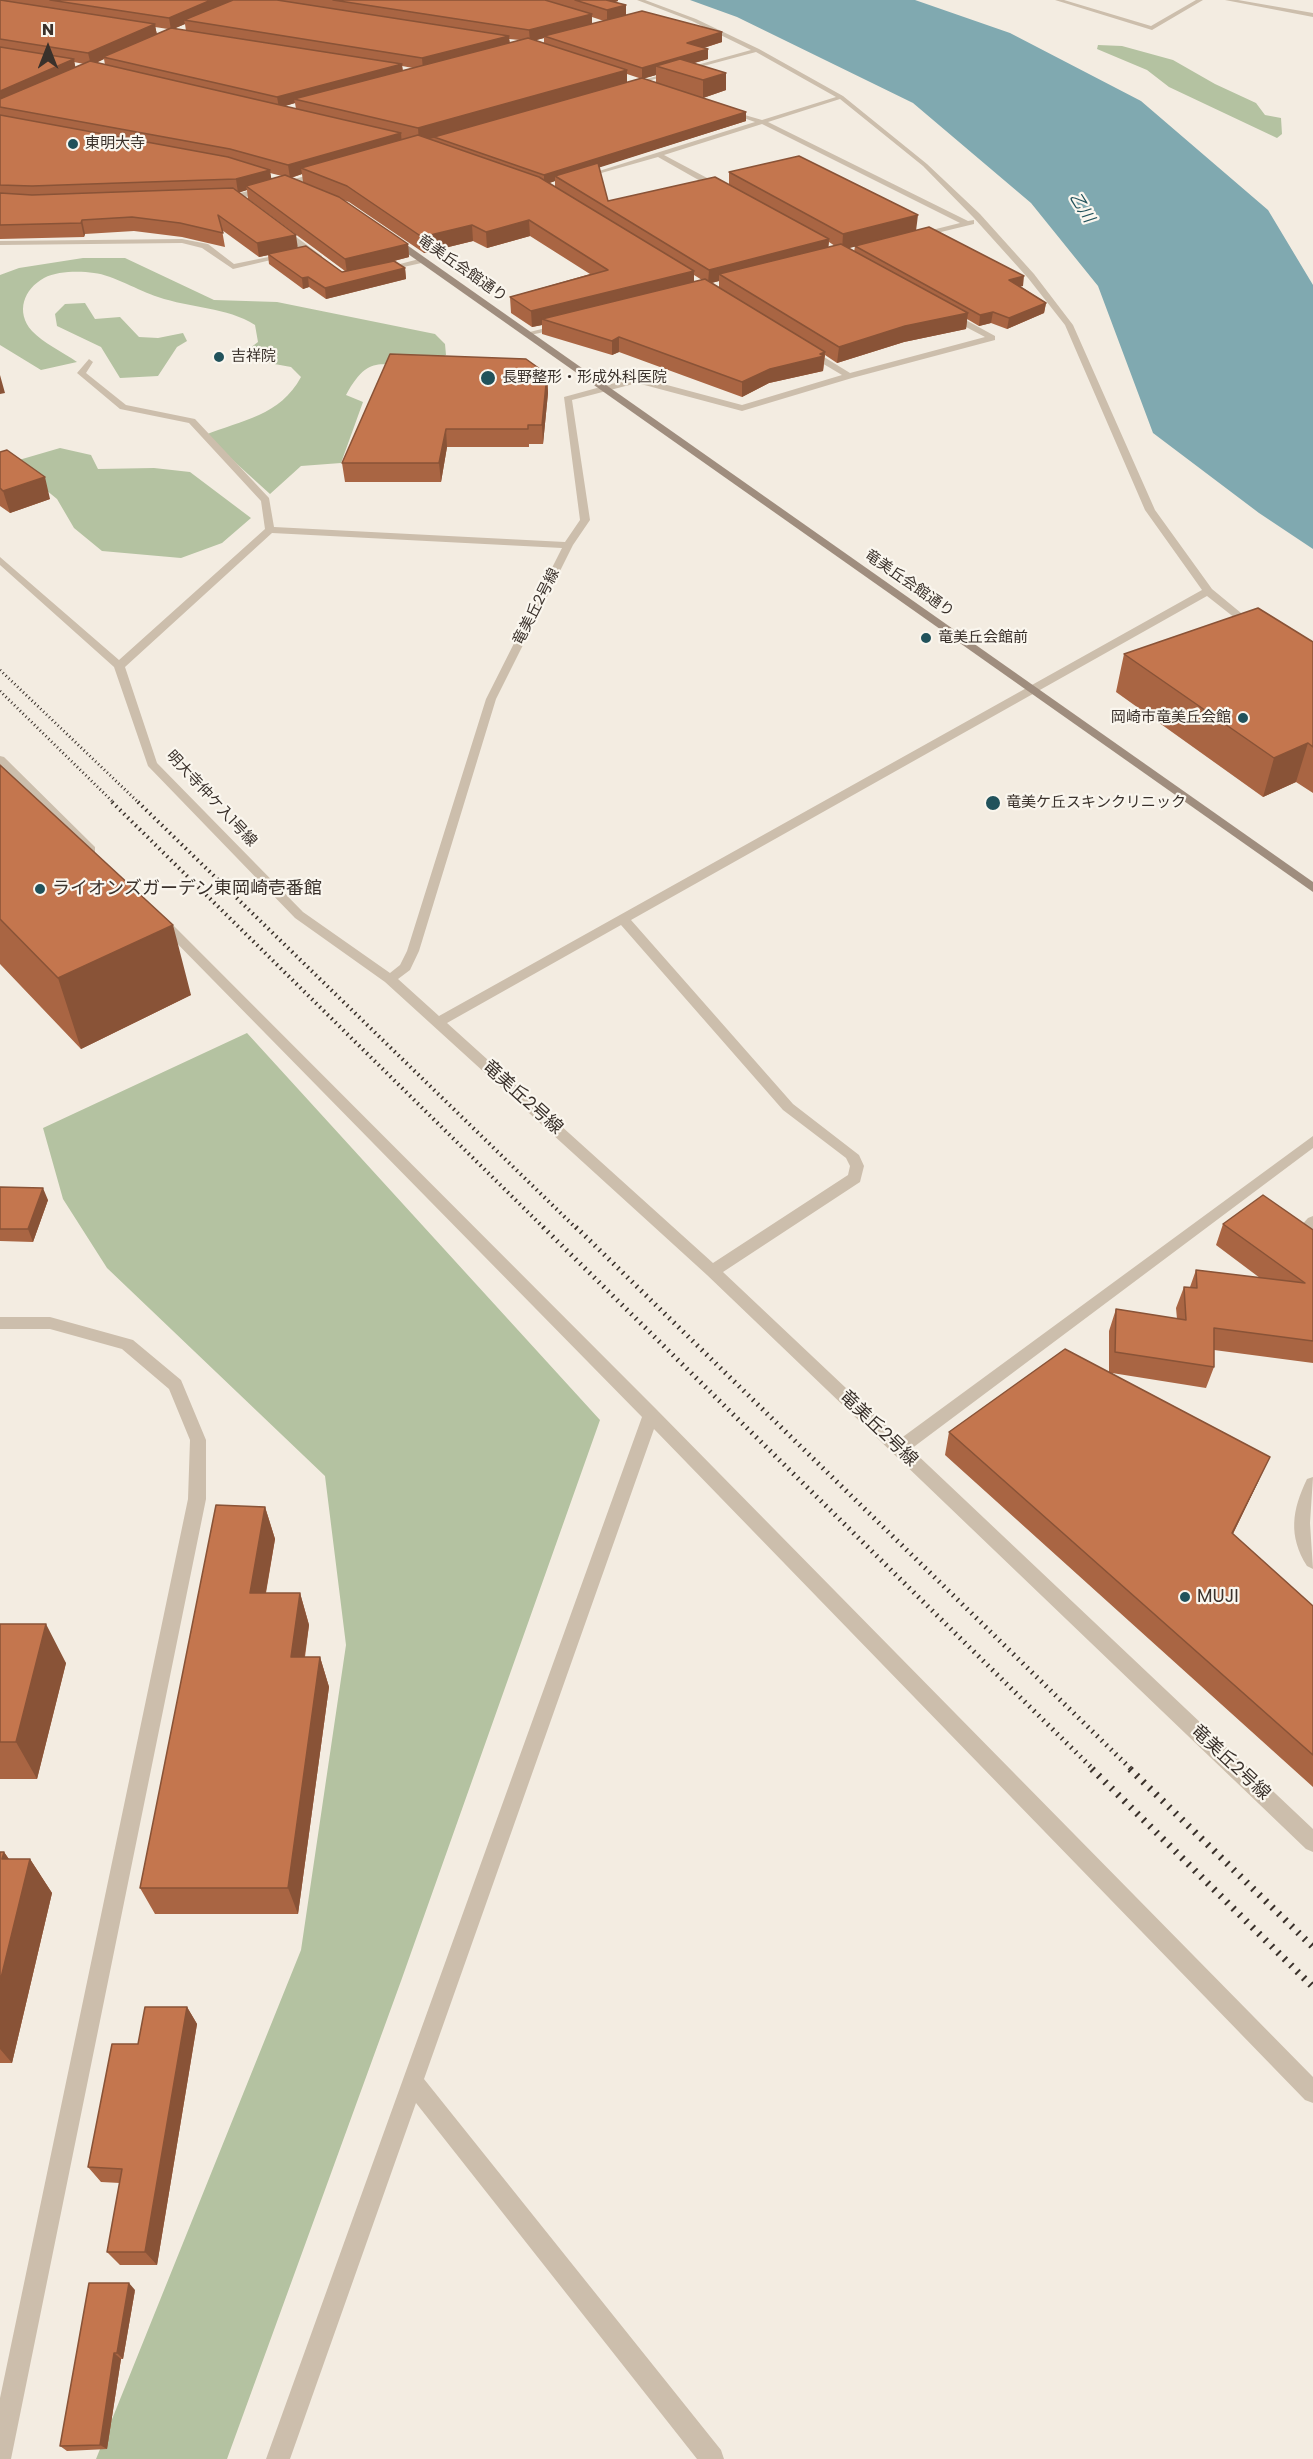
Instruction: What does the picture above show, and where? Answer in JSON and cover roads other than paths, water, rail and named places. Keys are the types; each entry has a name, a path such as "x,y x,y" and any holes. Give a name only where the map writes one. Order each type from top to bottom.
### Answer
{"street":[{"path":"640,0 670,10 757,50 842,97 925,165 980,221 1031,276 1069,325 1150,510 1208,591 1258,631"},
{"path":"1058,0 1152,28 1200,0"},
{"path":"1228,0 1313,15"},
{"path":"648,15 670,10"},
{"path":"619,88 757,50"},
{"path":"630,78 652,85"},
{"path":"576,180 842,97"},
{"path":"718,107 763,122 967,223"},
{"path":"660,154 731,194"},
{"path":"214,198 238,197 333,170"},
{"path":"278,179 308,191"},
{"path":"238,197 247,204"},
{"path":"910,238 980,221"},
{"path":"274,224 327,264"},
{"name":"竜美丘会館通り","path":"384,233 530,333 604,389 1313,888"},
{"path":"0,243 182,241 205,246 233,267 309,251"},
{"path":"368,273 423,260"},
{"path":"604,389 637,380 742,408 849,376 992,338 942,311"},
{"path":"530,333 574,322"},
{"path":"798,345 849,376"},
{"path":"89,362 81,373 123,407 192,421 266,500 270,530"},
{"name":"竜美丘2号線","path":"390,979 405,967 413,951 490,699 568,545 585,520 567,399 604,389"},
{"path":"119,666 270,530 568,545"},
{"name":"明大寺仲ケ入1号線","path":"0,560 119,666 152,764 299,915 390,979 438,1022"},
{"path":"438,1022 1208,591"},
{"path":"0,759 104,863"},
{"path":"153,912 651,1415 1313,2092"},
{"path":"623,919 788,1107 852,1155 857,1166 855,1178 712,1271"},
{"name":"竜美丘2号線","path":"438,1022 712,1271 1313,1842"},
{"path":"899,1449 1312,1143"},
{"path":"0,1323 50,1323 127,1344 175,1385 198,1440 197,1499 0,2456"},
{"path":"278,2459 651,1415"},
{"path":"1313,1484 1300,1520 1304,1549 1313,1562"},
{"path":"413,2082 712,2459"}],"water":[{"name":"乙川","path":"690,0 915,0 1010,33 1141,101 1268,210 1313,285 1313,549 1259,513 1153,433 1098,286 1031,203 913,103 737,17"}],"railway":[{"path":"0,670 139,803"},
{"path":"0,691 114,803"},
{"path":"112,802 545,1229"},
{"path":"138,802 577,1229"},
{"path":"543,1227 1094,1770"},
{"path":"576,1227 1132,1770"},
{"path":"1092,1769 1313,1987"},
{"path":"1130,1769 1313,1947"}],"place":[{"name":"東明大寺","path":"73,144"},
{"name":"吉祥院","path":"219,357"},
{"name":"長野整形・形成外科医院","path":"488,378"},
{"name":"竜美丘会館前","path":"926,638"},
{"name":"岡崎市竜美丘会館","path":"1243,718"},
{"name":"竜美ケ丘スキンクリニック","path":"993,803"},
{"name":"ライオンズガーデン東岡崎壱番館","path":"40,889"},
{"name":"MUJI","path":"1185,1597"}]}
